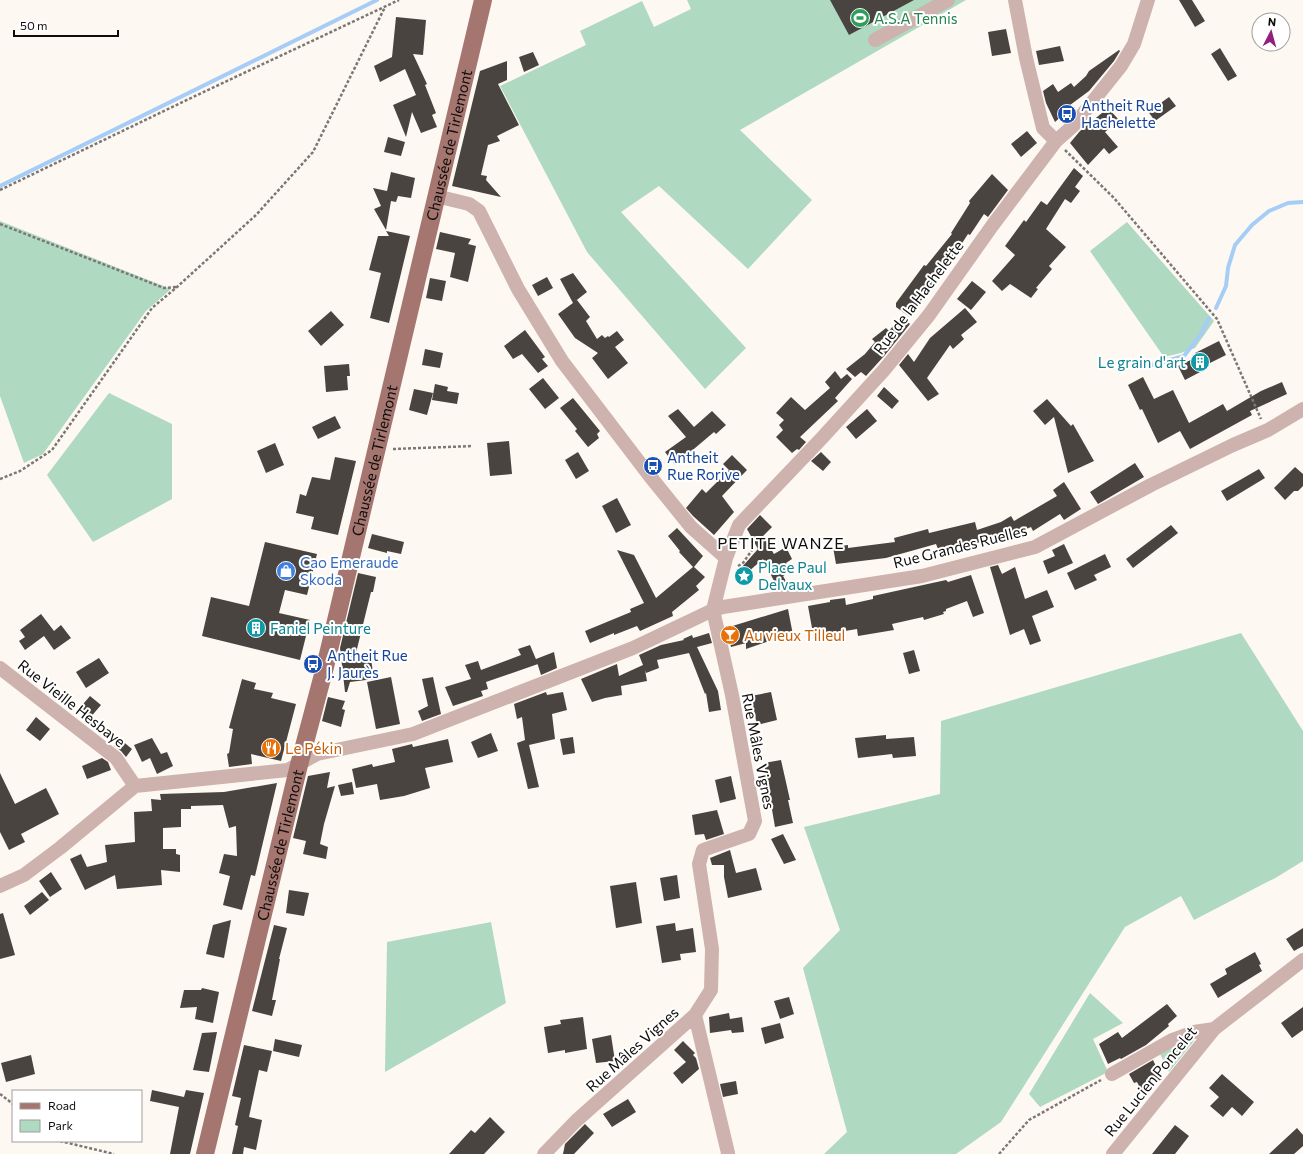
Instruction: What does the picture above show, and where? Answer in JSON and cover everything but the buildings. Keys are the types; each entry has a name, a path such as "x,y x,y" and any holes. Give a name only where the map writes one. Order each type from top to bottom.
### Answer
{"main road":[{"name":"Chaussée de Tirlemont","path":"205,1154 299,765 325,667 483,0"}],"street":[{"path":"874,40 948,0"},
{"path":"1015,0 1026,58 1043,128 1056,141"},
{"name":"Rue de la Hachelette","path":"713,610 730,563 738,525 884,370 929,315 992,226 1056,141 1074,125 1121,66 1134,44 1148,0"},
{"path":"436,196 469,204 479,211 518,289 562,361 691,527 730,563"},
{"name":"Rue Grandes Ruelles","path":"299,765 317,754 413,734 633,648 713,610 723,607 922,576 1035,547 1151,485 1233,445 1268,430 1302,411"},
{"name":"Rue Mâles Vignes","path":"544,1154 576,1121 695,1015 711,990 712,949 699,864 703,850 749,834 755,821 732,695 713,610"},
{"name":"Rue Vieille Hesbaye","path":"0,668 116,758 135,786"},
{"path":"0,886 24,874 60,848 135,786 288,770 299,765"},
{"name":"Rue Lucien Poncelet","path":"1113,1154 1214,1029 1303,960"},
{"path":"695,1015 728,1153"},
{"name":"Rue Lucien Poncelet","path":"1112,1074 1172,1040 1194,1032 1214,1029"}],"path":[{"path":"0,190 399,0"},
{"path":"0,479 20,471 52,450 152,308 256,215 313,152 386,7"},
{"path":"1056,141 1114,198 1217,319 1261,420 1268,430"},
{"path":"0,224 164,288 177,287"},
{"path":"376,449 473,446"},
{"path":"730,563 743,563 752,550"},
{"path":"999,1154 1029,1120 1112,1074"},
{"path":"0,1094 12,1103"},
{"path":"64,1142 114,1154"}],"green space":[{"path":"687,0 966,0 740,130 812,200 748,269 659,186 621,212 746,348 705,389 587,252 500,86 586,45 580,31 642,1 654,27 691,9"},
{"path":"0,221 171,289 146,311 43,454 24,463 0,396"},
{"path":"1127,222 1214,321 1195,348 1164,357 1090,251"},
{"path":"109,393 172,424 172,499 93,542 47,475"},
{"path":"1241,633 1303,731 1303,861 1277,877 1194,920 1181,896 1125,927 1001,1122 956,1154 824,1154 847,1132 803,968 840,930 804,827 940,794 941,721"},
{"path":"491,922 506,1003 385,1072 387,942"},
{"path":"1090,993 1123,1023 1093,1039 1108,1072 1040,1107 1029,1094"},
{"path":"1192,1038 1194,1041 1169,1072 1159,1052"}],"waterway":[{"path":"0,186 377,0"},
{"path":"1216,308 1226,286 1228,268 1235,245 1252,225 1269,211 1288,203 1303,202"},
{"path":"1152,365 1184,356 1201,334 1209,318"}],"place":[{"name":"A.S.A Tennis","path":"860,18"},
{"name":"Antheit Rue Hachelette","path":"1067,114"},
{"name":"Le grain d'art","path":"1200,362"},
{"name":"Antheit Rue Rorive","path":"653,466"},
{"name":"Cao Emeraude Skoda","path":"286,571"},
{"name":"Place Paul Delvaux","path":"744,576"},
{"name":"Faniel Peinture","path":"256,628"},
{"name":"Au vieux Tilleul","path":"730,635"},
{"name":"Antheit Rue J. Jaurès","path":"313,664"},
{"name":"Le Pékin","path":"271,748"}],"district":[{"name":"PETITE WANZE","path":"781,542"}]}
